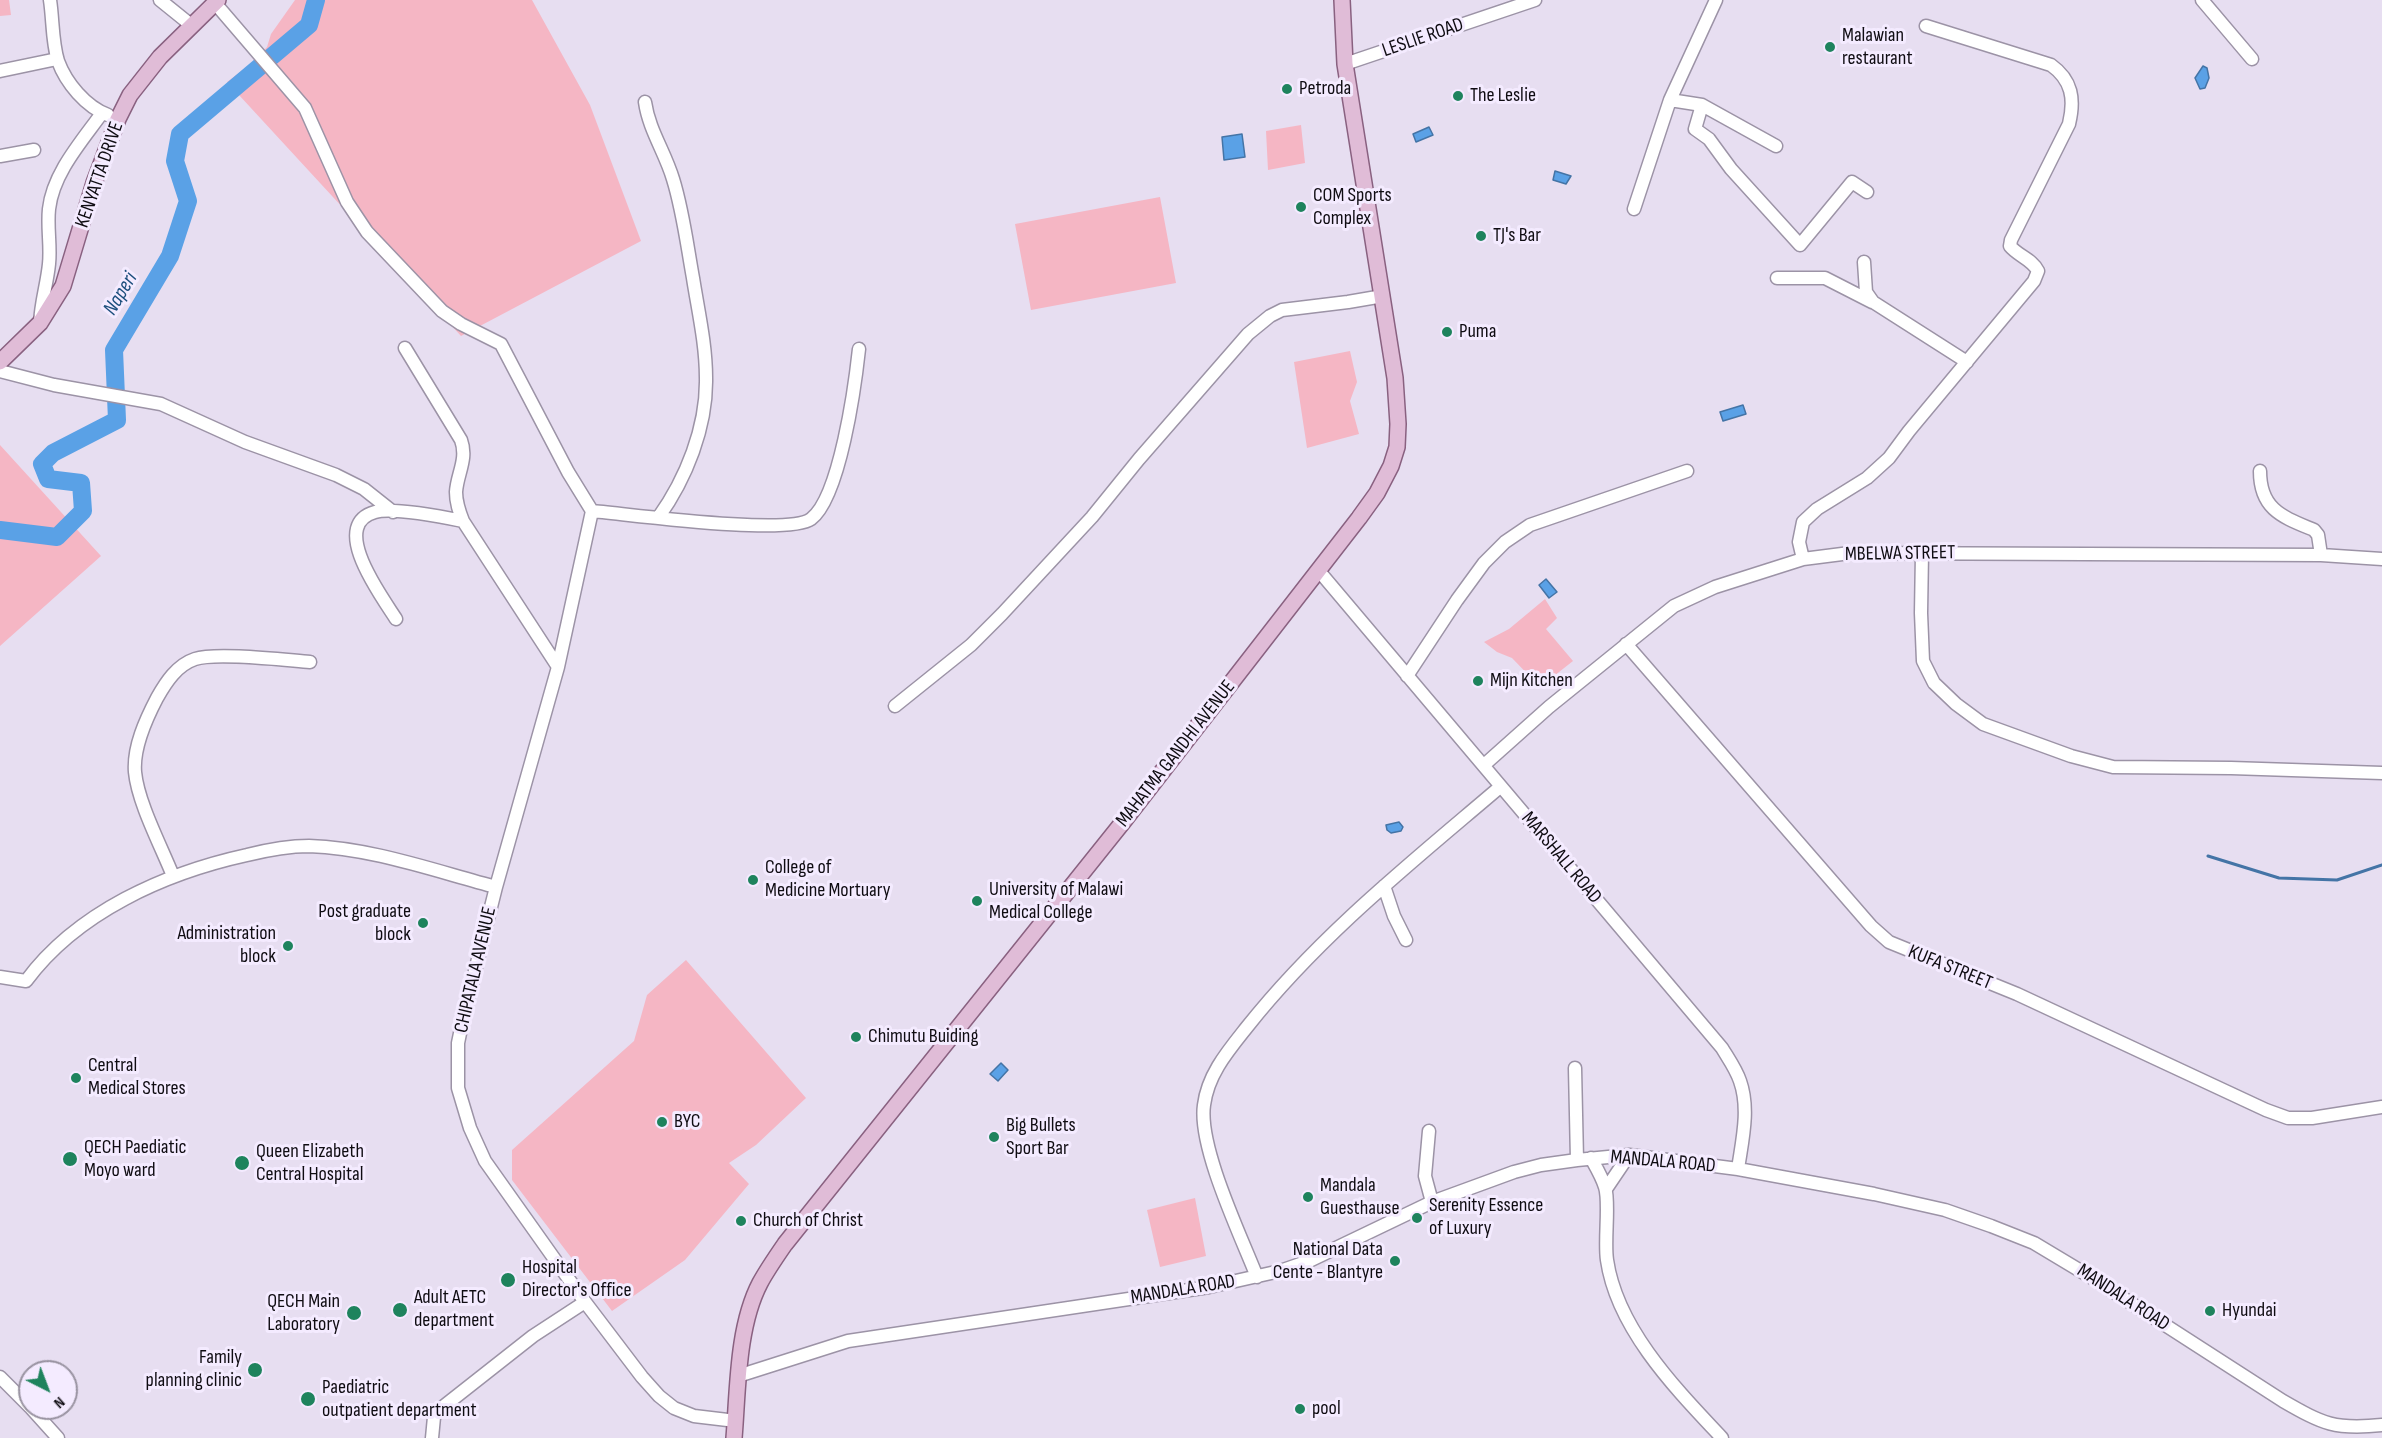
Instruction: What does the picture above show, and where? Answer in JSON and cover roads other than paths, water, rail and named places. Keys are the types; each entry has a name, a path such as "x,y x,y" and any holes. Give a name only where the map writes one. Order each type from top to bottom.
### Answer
{"main road":[{"name":"MAHATMA GANDHI AVENUE","path":"734,1438 738,1377 751,1303 760,1283 785,1244 1108,840 1319,571 1377,493 1391,466 1397,447 1395,378 1345,64 1342,0"},
{"name":"KENYATTA DRIVE","path":"0,362 40,323 63,286 94,183 118,119 130,95 144,75 190,26 217,2"}],"street":[{"path":"50,0 57,59 64,74 77,92 102,113 118,119"},
{"path":"160,0 190,26"},
{"name":"LESLIE ROAD","path":"1345,64 1535,0"},
{"path":"1634,209 1670,99 1716,0"},
{"path":"2202,0 2252,59"},
{"path":"217,2 305,108 347,202 367,232 442,311 461,324 501,344 568,472 592,511 658,518 789,525 808,520 824,503 838,459 848,423 859,349"},
{"path":"1803,559 1799,542 1803,522 1817,509 1867,478 1889,458 2034,281 2038,271 2035,265 2010,246 2069,124 2072,98 2069,84 2062,73 2051,65 1926,26"},
{"path":"0,71 57,59"},
{"path":"1670,99 1702,105 1776,146"},
{"path":"645,102 648,118 673,178 682,213 704,346 706,376 706,403 690,456 658,518"},
{"path":"1702,105 1695,129 1709,139 1731,169 1800,245 1852,182 1867,192"},
{"path":"40,323 41,300 49,262 50,206 56,185 66,165 102,113"},
{"path":"0,156 34,150"},
{"path":"1864,262 1866,292 1873,302"},
{"path":"1777,278 1825,278 1873,302 1967,362"},
{"path":"895,706 971,645 1024,591 1092,517 1248,334 1270,316 1282,310 1383,296"},
{"path":"405,348 464,449 456,491 457,506 463,521 558,667"},
{"path":"0,371 54,385 161,404 245,442 336,475 364,489 393,512"},
{"path":"1407,676 1484,563 1505,542 1530,525 1687,471"},
{"path":"2260,471 2265,496 2270,506 2280,514 2314,530 2318,534 2321,555"},
{"path":"396,619 360,557 356,541 359,526 369,514 377,511 422,514 463,521"},
{"name":"CHIPATALA AVENUE","path":"592,511 558,667 496,887 463,1019 458,1043 458,1088 470,1128 485,1161 585,1302 659,1396 674,1408 694,1416 736,1421"},
{"name":"MBELWA STREET","path":"1484,765 1674,606 1691,596 1803,559 1850,553 1922,553 2321,555 2382,559"},
{"path":"1922,553 1923,661 1934,683 1956,704 1983,724 2071,756 2113,767 2382,773"},
{"name":"MARSHALL ROAD","path":"1319,571 1722,1048 1740,1081 1745,1101 1744,1130 1738,1169"},
{"name":"KUFA STREET","path":"1626,644 1870,926 1889,942 2017,994 2266,1110 2288,1118 2312,1118 2382,1107"},
{"path":"173,876 140,793 135,771 137,746 151,710 165,683 181,666 196,659 213,656 310,662"},
{"path":"1257,1277 1218,1176 1205,1132 1203,1107 1209,1082 1225,1054 1304,960 1384,886 1500,787"},
{"path":"0,976 26,981 41,962 88,923 142,889 173,876 264,851 309,846 348,850 402,861 496,887"},
{"path":"1384,886 1394,916 1406,940"},
{"path":"1575,1068 1577,1160"},
{"path":"1429,1131 1425,1176 1432,1202"},
{"path":"1606,1189 1629,1155"},
{"name":"MANDALA ROAD","path":"738,1377 819,1349 857,1339 1209,1287 1257,1277 1309,1261 1432,1202 1523,1170 1591,1158 1629,1155 1738,1169 1874,1194 1945,1210 2034,1243 2283,1401 2343,1433"},
{"path":"1591,1158 1606,1189 1607,1259 1611,1279 1620,1302 1641,1344 1676,1388 1722,1438"},
{"path":"432,1438 434,1417 439,1410 533,1336 585,1302"},
{"path":"0,1377 18,1396"},
{"path":"41,1420 58,1438"},
{"path":"2343,1433 2382,1425"}],"water":[{"path":"2203,66 2207,68 2209,78 2205,88 2200,89 2195,78"},
{"path":"1429,127 1433,135 1416,142 1413,134"},
{"path":"1242,134 1245,157 1224,160 1222,137"},
{"path":"1555,171 1571,176 1566,184 1553,180"},
{"path":"1743,405 1746,414 1723,421 1720,412"},
{"path":"1546,579 1557,592 1549,598 1539,585"},
{"path":"1399,822 1403,827 1401,831 1391,833 1387,830 1386,825"},
{"path":"1001,1063 1008,1070 998,1081 990,1074"}],"waterway":[{"name":"Naperi","path":"0,530 57,537 83,511 81,483 48,479 42,464 53,453 117,420 114,350 170,256 188,201 175,161 180,134 309,25 316,0"},
{"path":"2208,856 2279,878 2337,880 2382,865"}],"place":[{"name":"Malawian restaurant","path":"1830,47"},
{"name":"Petroda","path":"1287,89"},
{"name":"The Leslie","path":"1458,96"},
{"name":"COM Sports Complex","path":"1301,207"},
{"name":"TJ's Bar","path":"1481,236"},
{"name":"Puma","path":"1447,332"},
{"name":"Mijn Kitchen","path":"1478,681"},
{"name":"College of Medicine Mortuary","path":"753,880"},
{"name":"University of Malawi Medical College","path":"977,901"},
{"name":"Post graduate block","path":"423,923"},
{"name":"Administration block","path":"288,946"},
{"name":"Chimutu Buiding","path":"856,1037"},
{"name":"Central Medical Stores","path":"76,1078"},
{"name":"BYC","path":"662,1122"},
{"name":"Big Bullets Sport Bar","path":"994,1137"},
{"name":"QECH Paediatic Moyo ward","path":"70,1159"},
{"name":"Queen Elizabeth Central Hospital","path":"242,1163"},
{"name":"Mandala Guesthause","path":"1308,1197"},
{"name":"Serenity Essence of Luxury","path":"1417,1218"},
{"name":"Church of Christ","path":"741,1221"},
{"name":"National Data Cente - Blantyre","path":"1395,1261"},
{"name":"Hospital Director's Office","path":"508,1280"},
{"name":"Adult AETC department","path":"400,1310"},
{"name":"Hyundai","path":"2210,1311"},
{"name":"QECH Main Laboratory","path":"354,1313"},
{"name":"Family planning clinic","path":"255,1370"},
{"name":"Paediatric outpatient department","path":"308,1399"},
{"name":"pool","path":"1300,1409"}]}
